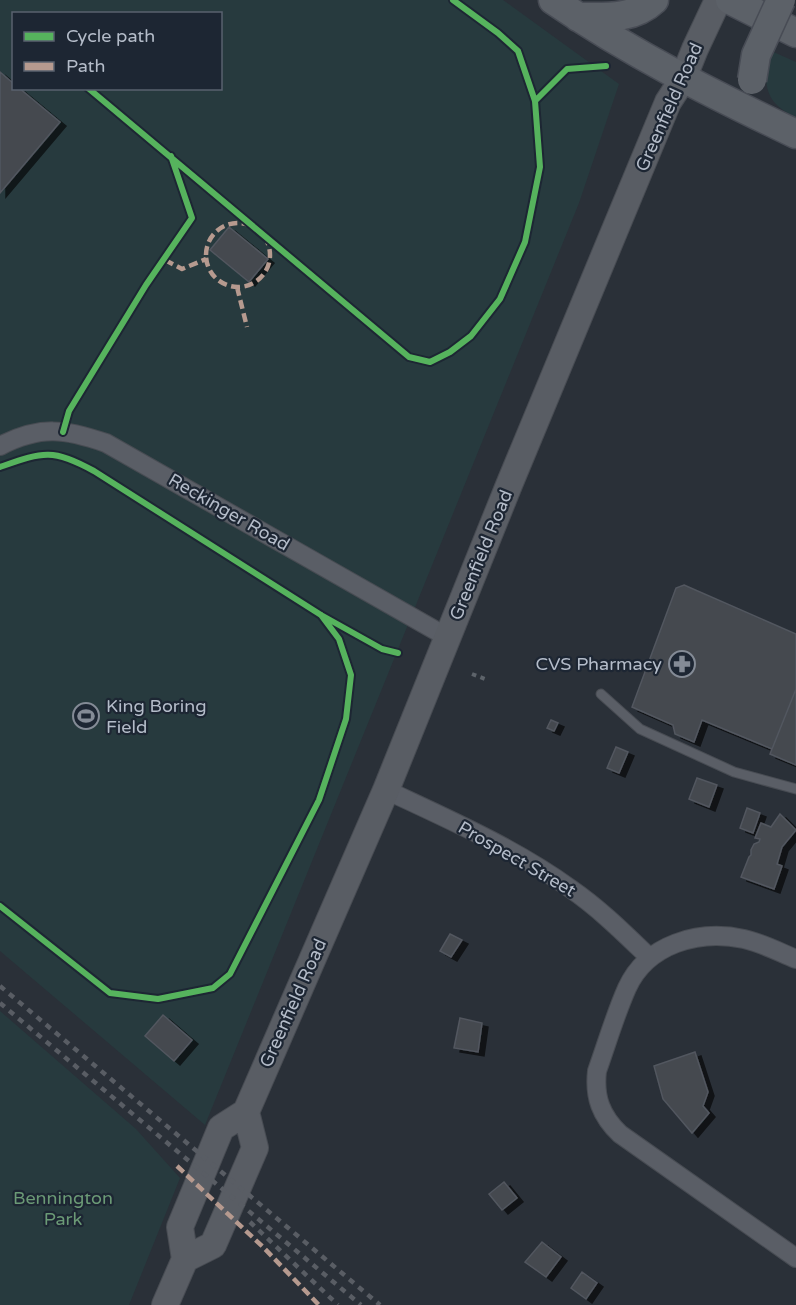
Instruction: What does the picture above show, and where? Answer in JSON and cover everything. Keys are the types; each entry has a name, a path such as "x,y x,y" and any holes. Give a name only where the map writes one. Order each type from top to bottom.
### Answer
{"main road":[{"path":"553,0 683,79 796,134"},
{"name":"Greenfield Road","path":"246,1112 386,790 668,102 683,79 718,0"},
{"path":"730,0 796,33"},
{"path":"756,115 752,80 756,54 781,0"},
{"path":"578,17 609,16 646,6"},
{"path":"165,1305 185,1259 180,1227 221,1128 246,1112 255,1148 213,1245 185,1259"}],"street":[{"name":"Reckinger Road","path":"0,446 38,432 71,431 106,442 447,637"},
{"name":"Prospect Street","path":"386,790 485,836 552,875 603,914 650,958"},
{"path":"796,959 744,939 710,937 682,940 665,948 650,958 627,987 597,1071 595,1083 601,1111 620,1134 796,1258"}],"lane":[{"path":"601,694 640,729 734,771 796,789"}],"path":[{"path":"472,674 485,679"}],"green space":[{"path":"0,0 503,0 619,84 579,203 205,1125 0,951"},
{"path":"769,50 796,62 796,117 777,105 771,98 766,81"},
{"name":"Bennington Park","path":"0,1011 136,1129 180,1178 129,1305 0,1305"}],"building":[{"path":"0,72 12,82 12,90 21,90 60,122 0,193"},
{"path":"229,227 268,259 249,282 210,250"},
{"name":"CVS Pharmacy","path":"684,585 796,634 796,689 772,749 702,720 694,742 675,734 673,725 632,707 676,588"},
{"path":"796,689 796,765 770,754"},
{"path":"551,720 558,723 554,731 547,728"},
{"path":"616,747 628,752 619,773 607,768"},
{"path":"697,778 717,785 709,807 689,799"},
{"path":"747,808 760,813 753,833 740,828"},
{"path":"780,814 796,830 782,847 777,864 782,866 774,889 741,877 754,844 759,842 760,839 755,838 761,823 771,827"},
{"path":"450,934 462,940 451,957 440,951"},
{"path":"163,1015 192,1040 174,1061 145,1036"},
{"path":"460,1018 482,1023 478,1052 454,1048"},
{"path":"695,1052 708,1092 703,1106 709,1113 692,1133 663,1099 654,1066"},
{"path":"504,1182 517,1198 502,1210 489,1194"},
{"path":"542,1242 561,1257 546,1277 525,1262"},
{"path":"582,1272 597,1283 586,1299 571,1288"}],"railway":[{"path":"0,986 380,1305"},
{"path":"0,1003 361,1305"},
{"path":"250,1222 338,1305"}],"marked path":[{"path":"238,223 261,232 270,255 261,278 238,287 215,278 206,255 215,232 238,223"},
{"path":"165,260 182,269 206,259"},
{"path":"237,287 247,327"},
{"path":"177,1166 263,1247 319,1305"}],"cycle path":[{"path":"90,90 409,357 430,362 450,352 471,336 500,299 525,242 540,167 535,101 518,51 498,33 453,0"},
{"path":"535,101 567,69 606,66"},
{"path":"63,432 69,411 146,285 192,218 171,156"},
{"path":"0,467 27,458 47,455 80,464 321,615 382,649 398,653"},
{"path":"0,906 110,993 158,999 213,988 230,974 319,800 346,719 351,675 339,639 321,615"}],"place":[{"name":"CVS Pharmacy","path":"682,664"},
{"name":"King Boring Field","path":"86,716"}]}
